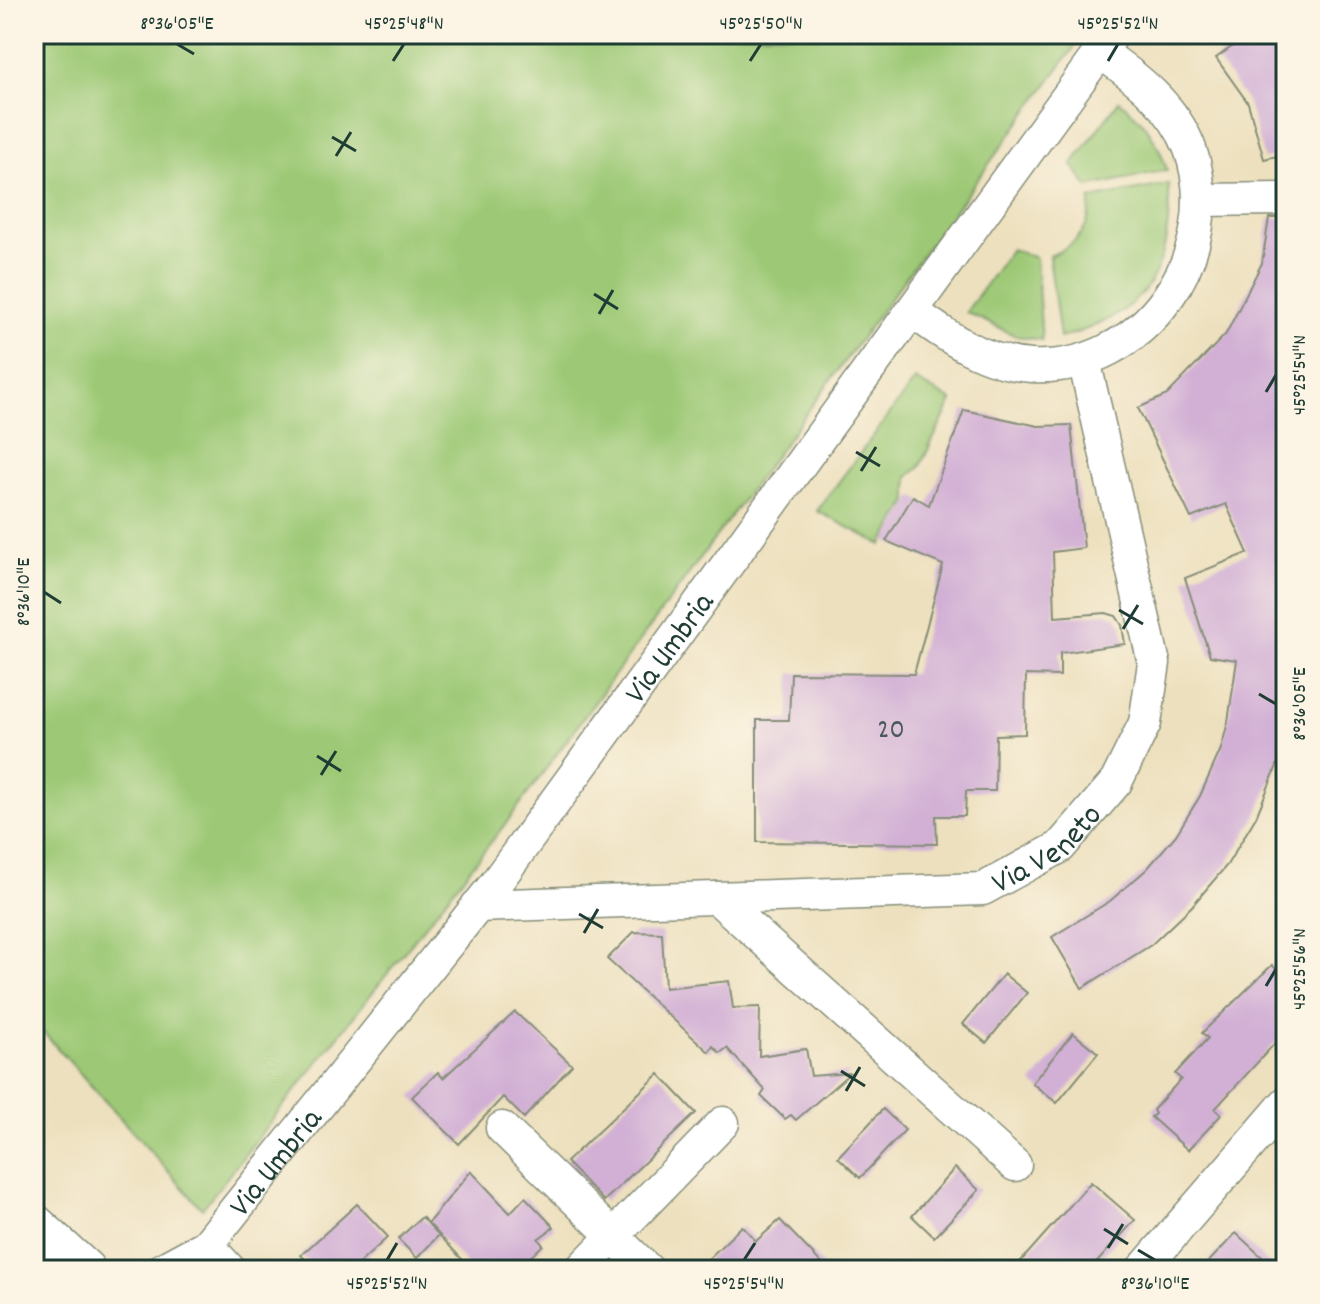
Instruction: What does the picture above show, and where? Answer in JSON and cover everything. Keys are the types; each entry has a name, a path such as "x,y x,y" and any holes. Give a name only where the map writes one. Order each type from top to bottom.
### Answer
{"street":[{"path":"912,311 980,355 1032,366 1084,360 1132,336 1170,299 1193,252 1200,200 1190,148 1163,103 1107,43"},
{"name":"Via Umbria","path":"202,1258 477,906 1107,43"},
{"path":"1200,200 1286,199"},
{"name":"Via Veneto","path":"477,906 983,889 1060,847 1116,782 1145,723 1154,663 1084,360"},
{"path":"717,898 1015,1165"},
{"path":"1142,1270 1286,1103"},
{"path":"580,1270 723,1123"},
{"path":"502,1128 648,1270"},
{"path":"34,1224 85,1270"},
{"path":"161,1270 202,1258 230,1270"}],"green space":[{"path":"34,34 1084,34 510,818 202,1209 34,1022"},
{"path":"1119,101 1149,131 1167,170 1088,187 1072,165"},
{"path":"1169,184 1165,242 1159,265 1148,285 1134,302 1114,316 1060,338 1049,256 1067,247 1080,235 1088,219 1090,199"},
{"path":"1011,249 1036,258 1042,340 1016,336 966,312"},
{"path":"915,380 952,401 919,468 908,477 908,501 882,545 817,511"}],"building":[{"path":"1250,34 1286,34 1286,154 1264,159 1248,103 1216,58"},
{"path":"1269,218 1286,218 1286,728 1277,766 1256,817 1227,865 1192,906 1151,945 1082,988 1052,937 1110,901 1147,869 1176,835 1200,796 1221,749 1228,722 1237,660 1210,656 1185,578 1248,553 1226,504 1191,518 1138,408 1167,395 1226,334 1262,263"},
{"path":"964,410 1038,426 1071,425 1084,548 1053,552 1055,617 1106,613 1116,616 1122,625 1125,644 1060,653 1060,676 1026,675 1025,734 996,735 995,791 966,791 965,816 936,816 937,844 757,842 757,720 789,720 791,673 914,674 943,565 886,541 913,496 929,505"},
{"path":"634,932 662,933 665,988 729,981 733,1008 760,1007 759,1056 806,1049 811,1076 850,1073 796,1120 791,1115 785,1119 761,1096 765,1090 727,1048 720,1053 713,1046 709,1052 607,959"},
{"path":"1272,965 1286,978 1286,1031 1215,1109 1221,1115 1188,1150 1151,1117 1155,1114 1153,1110 1181,1079 1175,1074 1208,1038 1202,1033"},
{"path":"1004,974 1027,993 986,1043 963,1024"},
{"path":"515,1012 572,1065 524,1118 503,1097 459,1144 412,1097 438,1072 443,1078"},
{"path":"1073,1033 1098,1053 1057,1103 1032,1083"},
{"path":"659,1074 696,1113 604,1201 566,1162"},
{"path":"883,1109 905,1130 860,1178 838,1157"},
{"path":"955,1168 979,1190 934,1237 912,1216"},
{"path":"471,1171 510,1213 525,1197 554,1227 538,1239 543,1245 517,1270 472,1270 428,1223"},
{"path":"1091,1182 1135,1220 1090,1270 1013,1270"},
{"path":"357,1204 388,1237 352,1270 315,1270 301,1255"},
{"path":"422,1217 439,1235 417,1258 398,1239"},
{"path":"780,1220 828,1270 697,1270 742,1226 756,1241"},
{"path":"1236,1233 1276,1270 1201,1270"}]}
